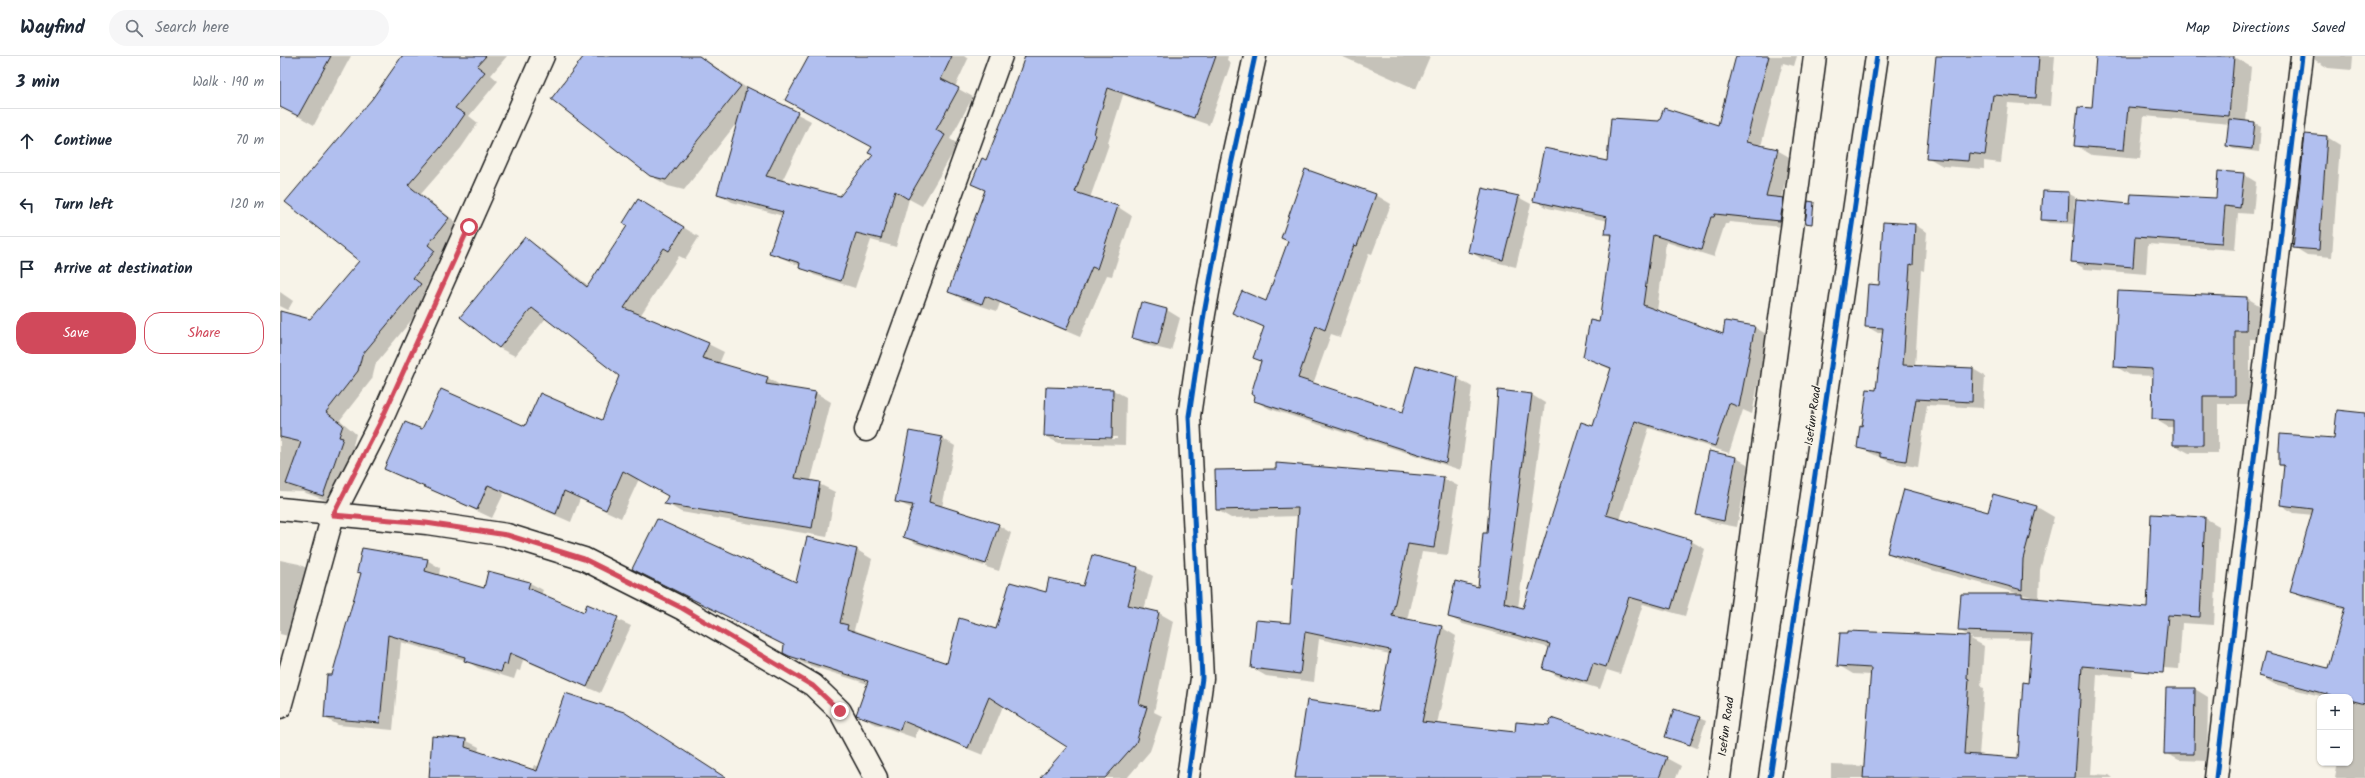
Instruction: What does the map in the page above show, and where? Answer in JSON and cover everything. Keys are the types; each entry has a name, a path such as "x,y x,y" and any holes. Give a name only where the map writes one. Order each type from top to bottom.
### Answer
{"street":[{"path":"280,707 333,515 380,423 543,56"},
{"path":"866,430 1001,56"},
{"path":"1188,778 1202,678 1189,416 1204,314 1231,165 1255,56"},
{"name":"Isefun Road","path":"1719,778 1815,56"},
{"name":"Isefun Road","path":"1770,778 1877,56"},
{"path":"2216,778 2302,56"},
{"path":"280,509 426,523 507,535 584,559 682,608 813,686 840,711 876,778"}],"building":[{"path":"280,56 331,56 298,116 280,107"},
{"path":"402,56 486,56 477,66 485,72 455,108 465,114 447,140 408,185 449,218 428,245 435,251 413,278 421,284 362,355 358,371 326,412 343,425 339,437 343,438 323,496 286,484 301,442 280,437 280,311 310,319 359,261 285,202 372,99"},
{"path":"584,56 699,56 741,86 666,180 650,176 551,99"},
{"path":"809,56 952,56 941,79 959,88 936,130 945,135 908,199 895,191 881,239 856,233 841,281 799,268 800,263 769,253 783,212 717,194 747,87 798,112 766,176 840,196 873,155 868,153 872,147 785,100"},
{"path":"1025,56 1216,56 1194,118 1108,88 1094,134 1096,135 1075,192 1118,206 1097,269 1092,267 1066,330 985,296 982,304 948,292 985,190 971,184 982,158 986,160 1010,100"},
{"path":"1736,56 1769,56 1746,142 1778,149 1766,196 1784,198 1780,221 1715,214 1714,217 1711,217 1701,250 1653,235 1643,305 1723,334 1725,321 1755,326 1739,407 1729,403 1715,446 1635,421 1606,515 1692,540 1671,609 1629,597 1606,667 1593,663 1587,682 1543,669 1550,644 1448,617 1455,581 1478,587 1483,533 1487,533 1498,390 1532,394 1504,603 1523,608 1581,422 1593,426 1611,368 1583,357 1590,320 1599,322 1612,234 1605,234 1607,217 1533,201 1544,148 1607,161 1611,118 1659,121 1664,108 1718,125"},
{"path":"1936,56 2039,56 2036,98 1993,95 1985,155 1969,153 1968,161 1926,158"},
{"path":"2096,56 2234,56 2229,116 2128,107 2124,150 2074,146 2078,107 2092,108"},
{"path":"2229,119 2255,122 2252,149 2226,146"},
{"path":"2305,134 2327,136 2319,250 2293,248"},
{"path":"1305,169 1376,194 1357,246 1354,245 1325,330 1316,326 1298,378 1403,412 1416,365 1458,377 1446,463 1254,401 1255,396 1251,394 1261,361 1253,358 1264,327 1232,313 1242,291 1266,301 1288,241 1281,238"},
{"path":"2218,171 2244,173 2240,208 2225,206 2222,243 2135,237 2133,267 2071,262 2076,199 2130,204 2131,194 2216,198"},
{"path":"1482,188 1519,196 1503,260 1468,252"},
{"path":"2043,191 2069,192 2068,221 2041,220"},
{"path":"638,199 684,227 669,251 664,248 624,308 709,343 702,358 768,377 766,384 816,392 795,478 820,482 812,528 664,504 668,496 623,471 606,510 564,491 556,514 488,485 477,510 384,469 405,422 422,429 441,389 525,426 540,393 602,420 619,376 532,308 499,348 460,317 525,237 587,287 627,226 623,223"},
{"path":"1808,201 1814,202 1812,224 1805,223"},
{"path":"1883,222 1915,224 1913,265 1910,264 1903,365 1973,368 1972,402 1916,399 1906,461 1880,457 1880,453 1857,448 1860,425 1862,426 1867,389 1876,390 1883,328 1865,327 1868,284 1879,285"},
{"path":"2118,291 2247,297 2246,331 2235,331 2235,396 2203,396 2203,445 2173,445 2173,420 2152,419 2153,369 2114,367"},
{"path":"1141,302 1167,309 1158,345 1132,338"},
{"path":"1046,387 1113,389 1112,438 1044,436"},
{"path":"2337,410 2365,413 2365,704 2353,701 2353,694 2327,694 2259,676 2265,652 2328,668 2345,607 2290,591 2313,509 2280,505 2284,465 2279,465 2279,449 2280,434 2334,438"},
{"path":"909,431 942,437 929,502 999,524 986,564 903,537 913,505 895,502"},
{"path":"1709,451 1736,457 1724,521 1696,515"},
{"path":"1276,463 1444,477 1434,548 1408,544 1392,616 1442,626 1422,722 1515,732 1516,722 1549,725 1551,718 1667,757 1659,778 1295,778 1307,700 1378,711 1390,650 1305,632 1300,674 1251,668 1256,620 1290,623 1298,508 1216,510 1215,470 1276,469"},
{"path":"1904,489 1988,512 1993,494 2037,506 2023,559 2022,590 1887,553"},
{"path":"2151,514 2205,517 2200,617 2168,615 2163,673 2082,666 2075,778 1863,778 1871,668 1837,666 1840,633 1848,633 1848,631 1969,636 1967,678 1969,679 1964,754 2018,758 2023,682 2028,683 2032,633 1958,631 1961,594 2022,594 2022,597 2147,608"},
{"path":"657,519 796,582 807,537 857,549 840,623 848,625 847,629 947,663 959,618 996,629 1010,582 1046,592 1049,578 1083,586 1092,555 1138,567 1128,605 1159,612 1139,704 1147,707 1136,743 1105,778 1040,778 1067,747 989,697 968,748 903,721 900,730 856,715 868,681 789,656 783,653 784,645 632,569"},
{"path":"362,548 428,559 425,571 484,588 488,571 530,582 528,588 584,612 587,604 618,617 587,687 510,653 507,665 504,663 501,672 464,661 465,657 388,635 380,723 324,718 327,675 332,675 361,573 357,572"},
{"path":"2166,688 2195,688 2194,754 2164,754"},
{"path":"565,693 624,712 726,778 429,778 432,736 466,739 465,747 537,771"},
{"path":"1674,709 1700,717 1690,745 1665,737"}],"cycle path":[{"path":"1188,778 1202,678 1189,416 1204,314 1231,165 1255,56"},
{"path":"1770,778 1877,56"},
{"path":"2216,778 2302,56"}],"route":[{"path":"469,227 380,423 333,515 426,523 507,535 584,559 682,608 813,686 840,711"}]}
